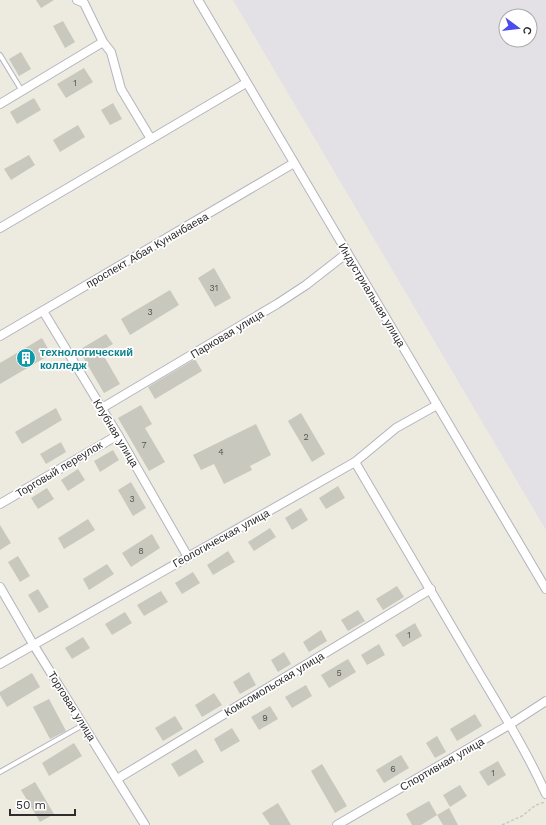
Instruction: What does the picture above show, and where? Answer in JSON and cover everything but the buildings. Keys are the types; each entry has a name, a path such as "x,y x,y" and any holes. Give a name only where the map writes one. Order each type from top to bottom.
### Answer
{"street":[{"path":"77,0 84,3 103,42 111,52 121,89 151,139"},
{"name":"Индустриальная улица","path":"198,0 546,589"},
{"path":"0,104 103,42"},
{"path":"0,228 246,83"},
{"name":"проспект Абая Кунанбаева","path":"0,336 294,163"},
{"name":"Парковая улица","path":"102,408 277,304 347,253"},
{"name":"Клубная улица","path":"43,311 118,435 188,557"},
{"name":"Геологическая улица","path":"0,664 355,462 396,428 437,405"},
{"name":"Торговый переулок","path":"0,504 118,435"},
{"path":"355,462 431,589 536,772 546,794"},
{"name":"Торговая улица","path":"0,587 33,644 145,825"},
{"name":"Комсомольская улица","path":"117,779 431,589"},
{"name":"Спортивная улица","path":"337,825 509,725 546,701"}],"lane":[{"path":"0,55 22,91"},
{"path":"0,772 84,725"}],"path":[{"path":"502,825 522,816 536,804 546,802"}],"shaded area":[{"path":"233,0 546,0 546,530"}],"place":[{"name":"технологический колледж","path":"26,358"}]}
